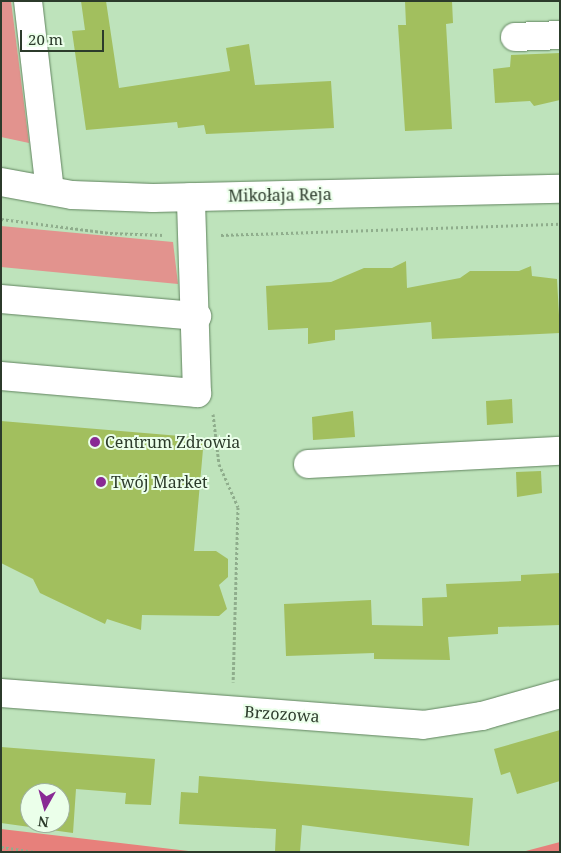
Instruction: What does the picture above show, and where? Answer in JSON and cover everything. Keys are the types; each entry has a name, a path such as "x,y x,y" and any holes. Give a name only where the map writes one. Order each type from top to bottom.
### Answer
{"street":[{"path":"28,1 50,191"},
{"path":"515,37 560,35"},
{"name":"Mikołaja Reja","path":"1,182 50,191 191,197 560,189"},
{"path":"1,376 197,393 197,316 191,197"},
{"path":"1,299 197,316"},
{"path":"308,464 560,452"},
{"name":"Brzozowa","path":"1,692 422,725 474,718 560,694"}],"path":[{"path":"1,219 110,233 193,236 560,224"},
{"path":"197,393 216,418 219,464 238,507 232,710"},
{"path":"1,847 36,852"}],"shaded area":[{"path":"1,1 11,1 29,143 1,137"},
{"path":"1,226 173,242 178,284 1,267"},
{"path":"1,829 20,831 20,833 35,833 197,852 1,852"},
{"path":"560,842 560,852 522,852"}],"building":[{"path":"81,1 106,1 119,88 230,71 226,48 249,44 255,85 331,81 334,128 206,134 204,125 178,128 177,122 86,130 72,31 85,30"},
{"path":"405,1 452,1 453,23 446,24 452,129 405,131 398,25 406,25"},
{"path":"560,53 560,100 534,106 530,101 495,103 493,69 510,67 511,55"},
{"path":"406,261 407,288 460,278 470,271 519,271 531,266 532,276 557,279 560,333 432,339 431,322 335,330 335,340 308,344 308,328 268,330 266,286 331,282 364,268 392,268"},
{"path":"512,399 513,423 487,425 486,401"},
{"path":"353,411 355,437 313,440 312,417"},
{"name":"Twój Market","path":"1,421 204,438 194,551 216,551 228,559 228,577 219,585 227,609 219,616 142,615 141,630 107,619 105,624 40,593 33,579 1,563"},
{"path":"541,471 542,493 517,497 516,472"},
{"path":"560,573 560,625 498,627 498,634 448,637 450,660 374,659 374,653 286,656 284,604 371,600 372,625 423,626 422,598 447,597 446,584 521,581 521,575"},
{"path":"560,730 560,781 517,794 510,772 501,775 494,749"},
{"path":"1,747 155,759 151,805 125,804 126,793 76,789 73,833 70,833 70,783 20,783 20,826 1,823"},
{"path":"199,776 473,798 469,846 302,825 300,852 275,852 276,829 179,824 181,792 198,793"}],"place":[{"name":"Centrum Zdrowia","path":"95,442"},
{"name":"Twój Market","path":"101,482"}]}
